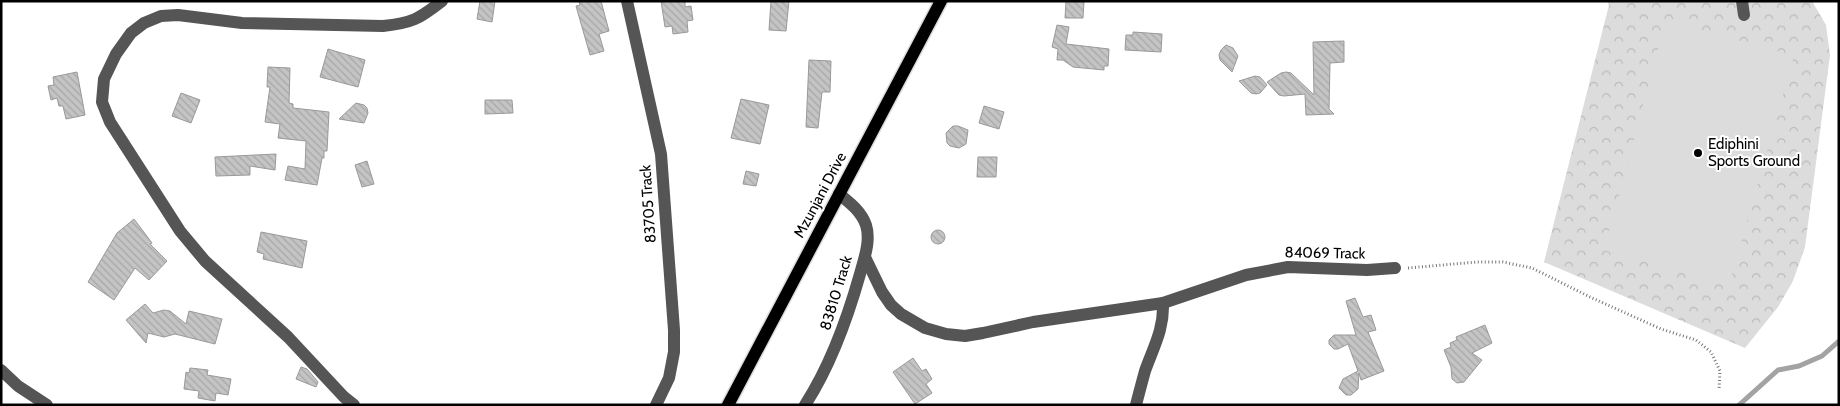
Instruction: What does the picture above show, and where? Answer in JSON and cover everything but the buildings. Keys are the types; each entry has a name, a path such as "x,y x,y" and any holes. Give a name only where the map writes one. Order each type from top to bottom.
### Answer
{"main road":[{"name":"Mzunjani Drive","path":"728,405 941,1"}],"street":[{"path":"354,405 344,397 288,337 205,261 180,231 110,122 102,102 104,79 116,54 132,33 144,23 161,16 178,15 242,23 383,26 406,24 417,19 442,1"},
{"name":"83705 Track","path":"627,1 661,154 665,194 674,352 669,378 656,405"},
{"path":"1742,1 1744,14"},
{"name":"83810 Track","path":"805,405 818,385 831,358 852,303 864,256 867,237 862,217 839,194"},
{"name":"84069 Track","path":"864,256 882,292 891,305 912,322 946,334 964,336 1032,322 1163,303 1246,275 1288,267 1368,270 1395,268"},
{"path":"1136,405 1145,371 1159,335 1163,318 1163,303"},
{"path":"1,370 18,386 47,405"}],"path":[{"path":"1395,268 1486,262 1515,263 1532,268 1661,329 1696,340 1711,352 1720,371 1720,389"}],"green space":[{"path":"1607,1 1812,1 1826,25 1830,55 1805,247 1793,281 1778,307 1745,348 1544,262 1609,5"},
{"name":"Ediphini Sports Ground","path":"1666,20 1794,56 1729,285 1604,250"}],"waterway":[{"path":"1739,405 1778,370 1799,366 1822,356 1839,341"}],"place":[{"name":"Ediphini Sports Ground","path":"1698,153"}]}
